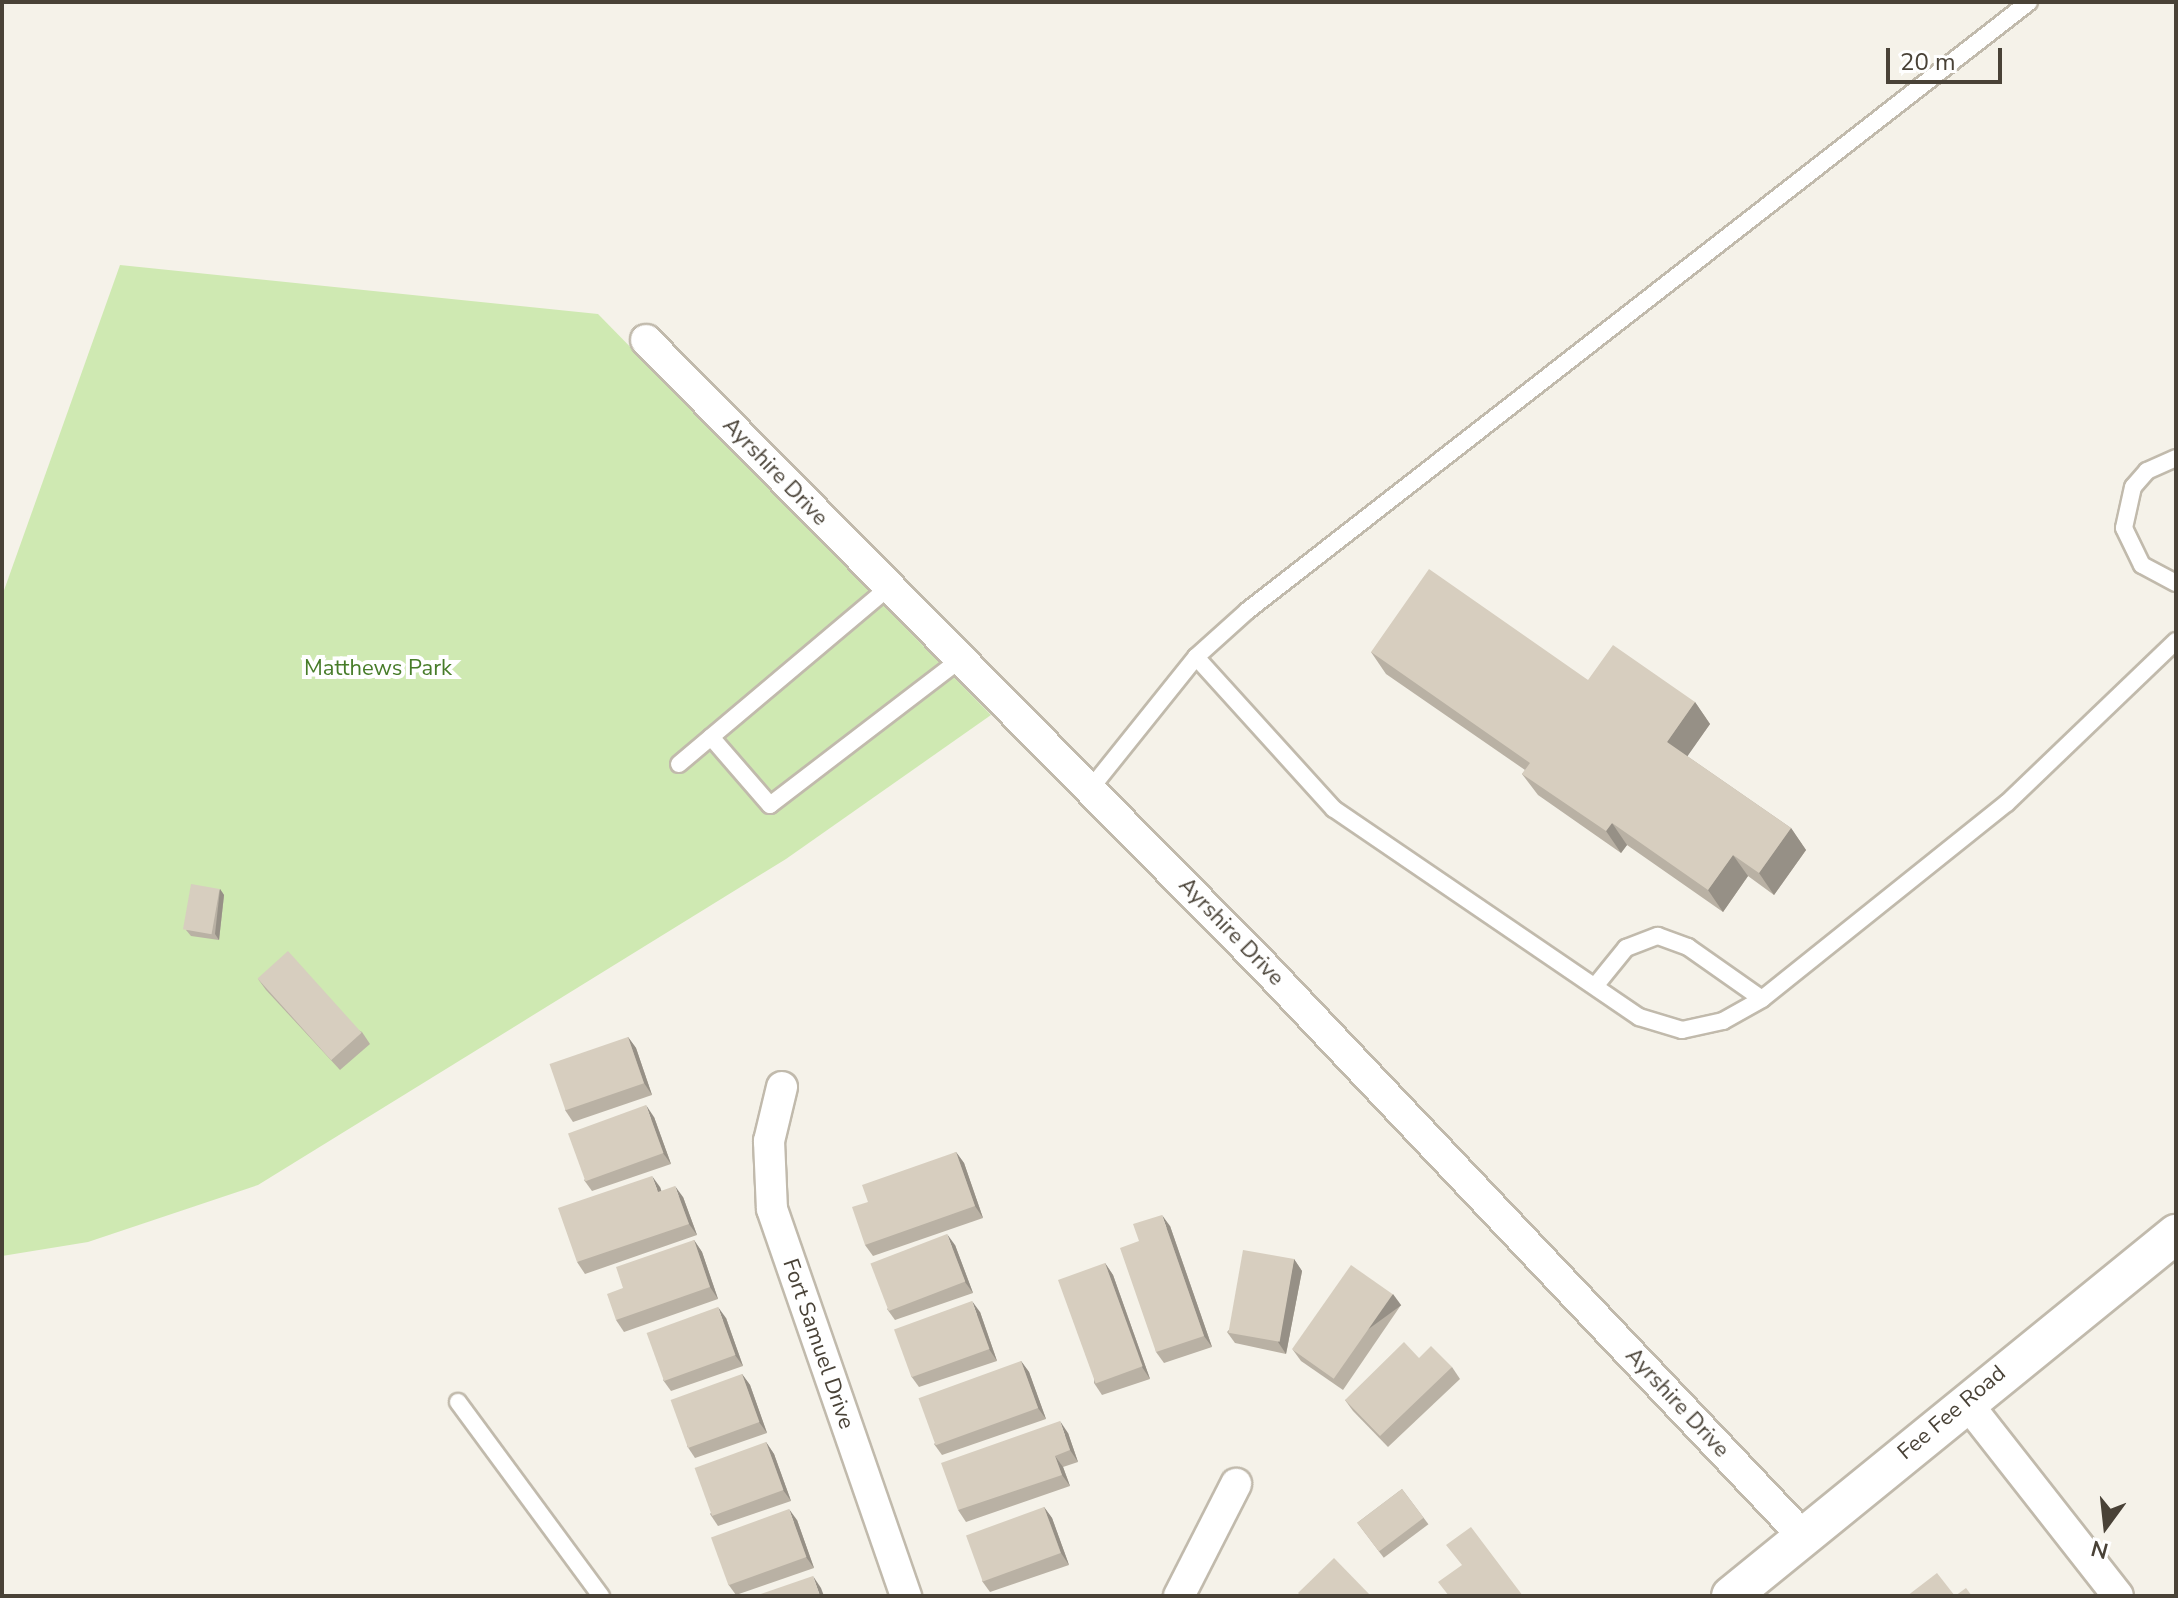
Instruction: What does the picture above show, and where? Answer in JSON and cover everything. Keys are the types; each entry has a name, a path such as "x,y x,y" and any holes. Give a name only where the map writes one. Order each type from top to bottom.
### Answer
{"street":[{"name":"Ayrshire Drive","path":"646,340 1091,788 1803,1536"},
{"name":"Fort Samuel Drive","path":"782,1087 769,1141 772,1209 906,1596"},
{"name":"Fee Fee Road","path":"1731,1596 2176,1234"},
{"path":"1966,1402 2118,1596"},
{"path":"1179,1596 1236,1484"}],"lane":[{"path":"1091,788 1196,657 2029,2"},
{"path":"2176,458 2147,471 2133,487 2124,528 2142,565 2176,583"},
{"path":"679,764 889,587"},
{"path":"1196,657 1334,809 1639,1017 1682,1030 1723,1021 1762,999 2007,803 2176,641"},
{"path":"711,737 770,805 961,659"},
{"path":"1596,985 1626,948 1658,936 1688,947 1762,999"},
{"path":"458,1402 601,1596"}],"green space":[{"name":"Matthews Park","path":"120,265 598,314 991,715 786,859 258,1185 88,1242 2,1256 2,596"}],"building":[{"path":"1429,569 1588,680 1613,645 1695,702 1667,742 1791,828 1759,873 1733,855 1708,890 1612,823 1606,831 1522,774 1530,763 1371,652"},
{"path":"191,884 220,889 212,934 183,929"},
{"path":"288,951 362,1033 331,1060 258,978"},
{"path":"628,1037 644,1083 565,1110 550,1064"},
{"path":"646,1105 663,1153 585,1181 568,1133"},
{"path":"956,1152 975,1206 865,1245 852,1207 868,1202 862,1185"},
{"path":"652,1176 658,1192 675,1186 689,1224 577,1262 558,1208"},
{"path":"1162,1215 1204,1336 1156,1352 1120,1248 1139,1241 1133,1224"},
{"path":"947,1234 965,1282 889,1311 870,1263"},
{"path":"694,1240 710,1287 616,1320 607,1294 623,1288 616,1267"},
{"path":"1243,1250 1294,1259 1280,1342 1228,1333"},
{"path":"1105,1263 1143,1366 1096,1383 1058,1280"},
{"path":"1351,1265 1393,1294 1334,1379 1292,1349"},
{"path":"972,1301 989,1349 911,1377 894,1329"},
{"path":"718,1307 735,1355 664,1381 647,1333"},
{"path":"1404,1342 1419,1358 1431,1346 1452,1367 1380,1436 1345,1400"},
{"path":"1021,1361 1038,1408 936,1445 919,1398"},
{"path":"742,1374 759,1422 688,1448 671,1400"},
{"path":"1060,1421 1070,1450 1055,1456 1062,1475 958,1510 941,1463"},
{"path":"766,1442 783,1490 712,1516 695,1468"},
{"path":"1402,1489 1424,1518 1379,1551 1357,1523"},
{"path":"1044,1507 1061,1553 983,1581 966,1535"},
{"path":"789,1509 806,1557 728,1585 711,1537"},
{"path":"1471,1527 1523,1596 1449,1596 1438,1582 1462,1565 1446,1545"},
{"path":"1334,1558 1371,1596 1301,1596 1298,1593"},
{"path":"1937,1573 1955,1596 1907,1596"},
{"path":"813,1576 820,1596 755,1596"},
{"path":"1966,1588 1972,1596 1955,1596"}]}
